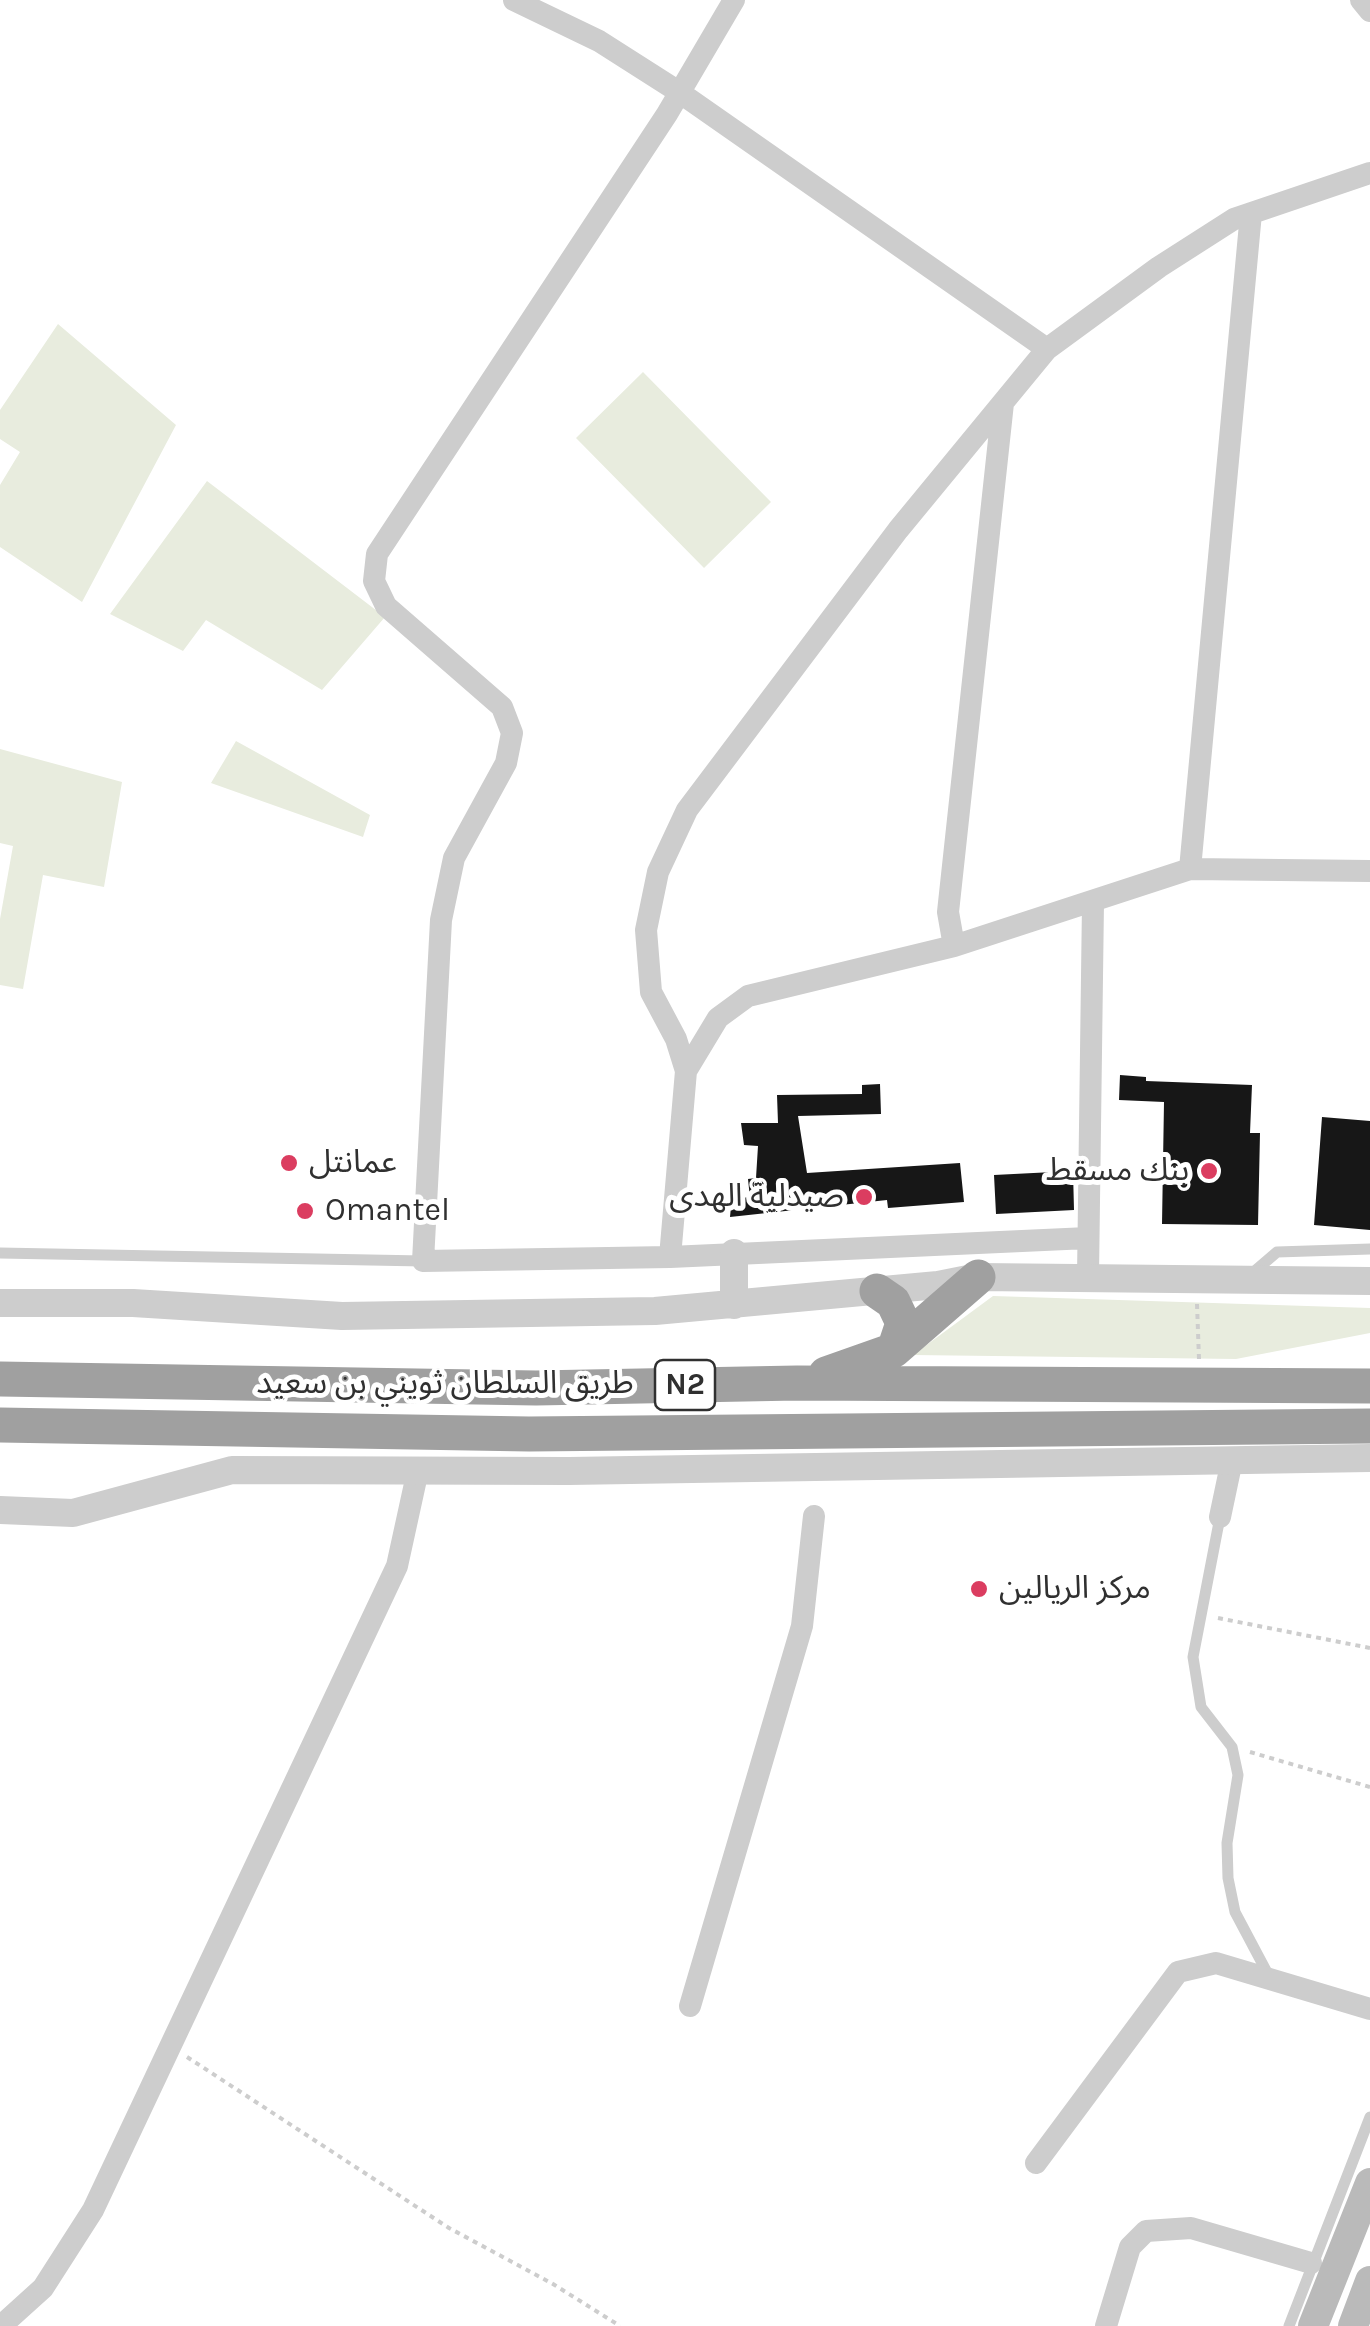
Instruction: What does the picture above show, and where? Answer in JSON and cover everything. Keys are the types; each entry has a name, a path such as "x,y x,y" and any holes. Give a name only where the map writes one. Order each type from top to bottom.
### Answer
{"highway":[{"path":"797,1383 894,1350 978,1277"},
{"path":"877,1291 894,1302 903,1323 894,1350"},
{"name":"طريق السلطان ثويني بن سعيد","path":"0,1379 536,1388 797,1383 1370,1386"},
{"name":"طريق السلطان ثويني بن سعيد","path":"0,1425 529,1434 1370,1426"}],"main road":[{"path":"1314,2326 1370,2183"},
{"path":"1328,2326 1350,2236"},
{"path":"1353,2326 1370,2281"}],"street":[{"path":"514,0 599,41 680,92 1046,349"},
{"path":"734,0 680,92 377,554 374,581 386,606 502,707 512,733 506,763 454,858 441,920 423,1261 670,1256 1088,1238"},
{"path":"1361,0 1370,11"},
{"path":"686,1071 648,977 646,930 658,872 687,810 898,530 1046,349 1158,267 1251,213 1370,173"},
{"path":"1190,868 1251,213"},
{"path":"954,946 948,912 1003,402"},
{"path":"670,1256 686,1071 718,1018 748,996 954,946 1190,868 1370,872"},
{"path":"1088,1276 1093,902"},
{"path":"734,1253 734,1306"},
{"path":"0,1303 133,1303 342,1316 655,1311 877,1291 978,1277 1370,1281"},
{"path":"0,1510 73,1513 232,1470 1370,1458"},
{"path":"1220,1518 1232,1460"},
{"path":"0,2326 43,2288 78,2238 396,1566 418,1470"},
{"path":"690,2006 802,1626 814,1516"},
{"path":"1036,2163 1178,1972 1216,1963 1370,2009"},
{"path":"1106,2326 1130,2247 1146,2232 1190,2228 1311,2263"}],"lane":[{"path":"1247,1280 1259,1263 1276,1252 1370,1248"},
{"path":"0,1253 423,1261"},
{"path":"1220,1518 1193,1657 1201,1707 1232,1747 1238,1775 1227,1844 1235,1912 1271,1979"},
{"path":"1289,2326 1370,2117"}],"path":[{"path":"1198,1279 1202,1386"},
{"path":"1201,1613 1346,1647 1370,1648"},
{"path":"1232,1747 1370,1787"},
{"path":"170,2046 448,2228 553,2284 620,2326"}],"shaded area":[{"path":"58,324 176,425 82,602 0,547 0,485 20,452 0,439 0,410"},
{"path":"643,372 771,502 704,568 576,438"},
{"path":"207,481 385,617 322,690 206,620 183,651 110,614"},
{"path":"236,741 370,815 363,837 211,783"},
{"path":"0,749 122,782 104,887 43,875 23,989 0,985 0,919 13,846 0,843"},
{"path":"993,1296 1370,1308 1370,1333 1236,1359 913,1355"}],"building":[{"path":"1120,1075 1146,1077 1146,1081 1252,1085 1250,1133 1260,1133 1258,1225 1162,1224 1164,1102 1119,1100"},
{"path":"880,1084 881,1114 798,1116 807,1173 960,1163 964,1202 888,1208 887,1200 730,1217 732,1196 750,1198 748,1179 756,1178 758,1146 744,1145 741,1123 778,1123 777,1095 862,1094 862,1085"},
{"path":"1322,1117 1370,1121 1370,1230 1314,1225"},
{"path":"1073,1171 1074,1210 996,1214 994,1175"}],"place":[{"name":"عمانتل","path":"289,1163"},
{"name":"بنك مسقط","path":"1209,1171"},
{"name":"صيدلية الهدى","path":"864,1197"},
{"name":"Omantel","path":"305,1211"},
{"name":"مركز الريالين","path":"979,1589"}]}
